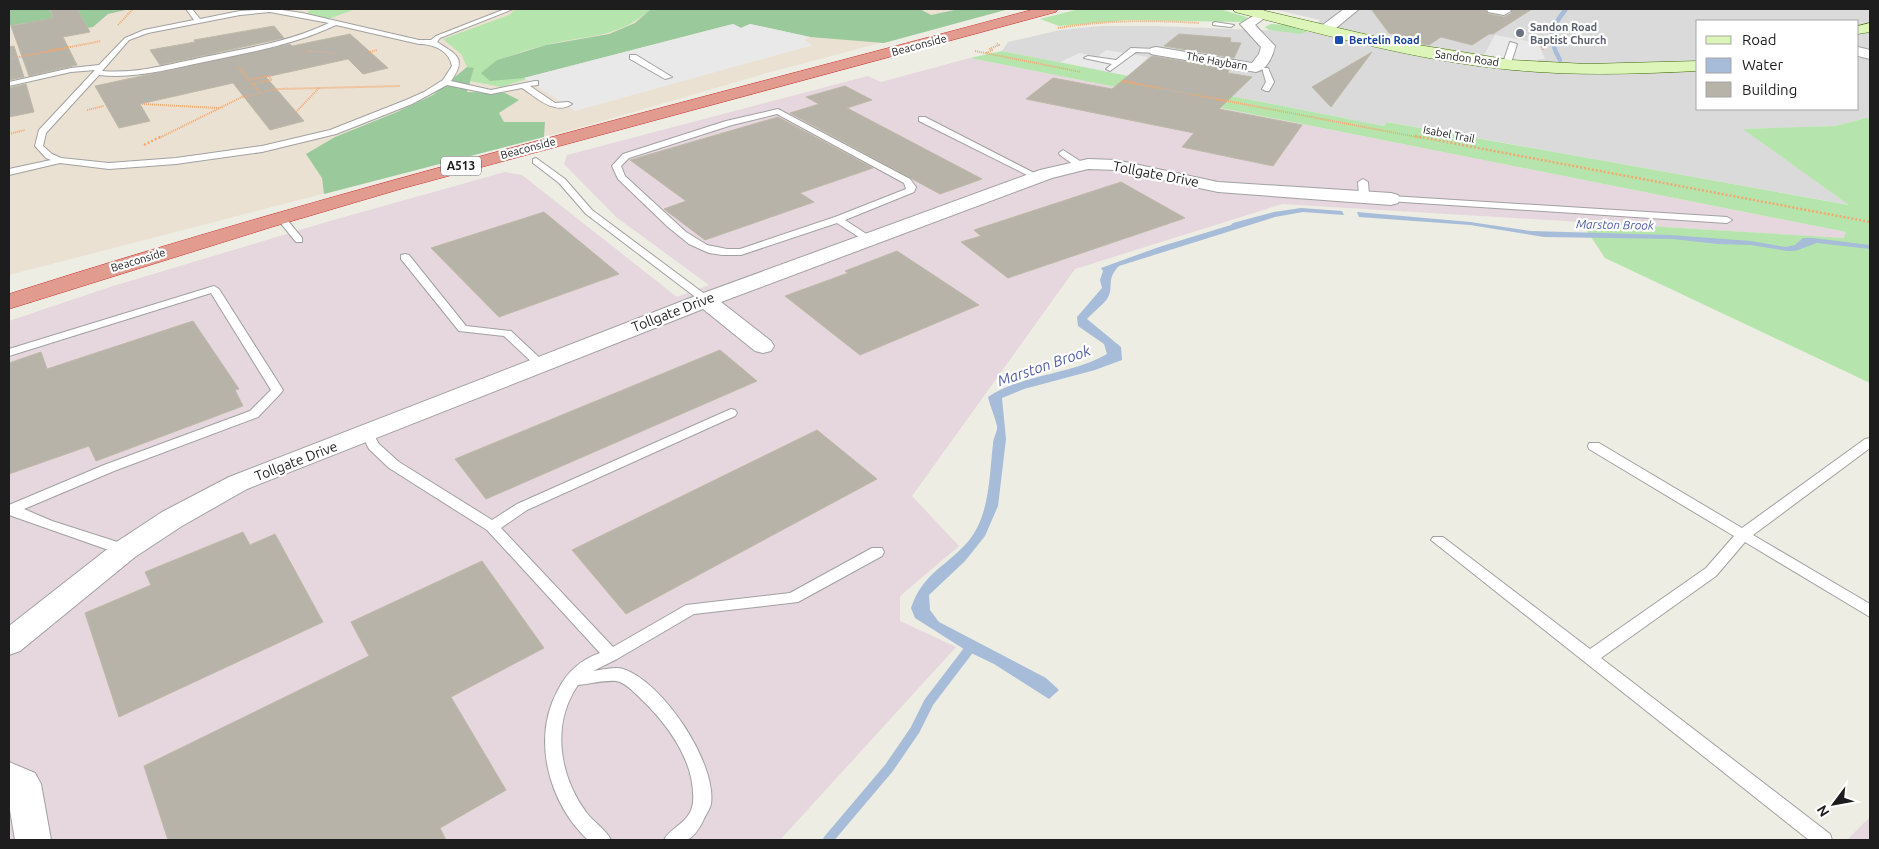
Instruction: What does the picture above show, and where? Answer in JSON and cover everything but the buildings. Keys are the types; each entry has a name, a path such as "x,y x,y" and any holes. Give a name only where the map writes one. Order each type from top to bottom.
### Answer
{"highway":[{"name":"Beaconside","path":"9,302 115,266 518,150 918,46 1051,9"}],"main road":[{"name":"Sandon Road","path":"1240,9 1325,30 1443,55 1548,68 1602,69 1696,66"}],"street":[{"path":"1325,30 1352,9"},
{"name":"The Haybarn","path":"1156,51 1182,51 1266,70 1268,46 1247,24 1263,14"},
{"name":"Tollgate Drive","path":"9,643 125,550 172,519 238,483 706,300 1038,177 1072,159 1126,166 1218,187 1364,189 1391,199"},
{"path":"706,300 763,346"},
{"path":"9,777 23,784 33,840"}],"lane":[{"path":"189,9 198,20"},
{"path":"433,42 438,37 510,9"},
{"path":"270,10 335,24 419,42 433,42 451,54 456,66 446,82 421,97 350,125 278,146 186,160 125,165 92,165 60,160 50,156 39,146 42,132 97,70 131,36 198,20 252,11 270,10"},
{"path":"9,84 71,70 97,70 114,74 154,70 278,45 335,24"},
{"path":"1215,24 1231,25"},
{"path":"1507,63 1513,44"},
{"path":"1110,69 1134,50 1156,51"},
{"path":"633,57 668,77"},
{"path":"1088,58 1118,63"},
{"path":"1266,70 1270,82 1266,89"},
{"path":"446,82 491,92 535,83"},
{"path":"524,86 553,105 568,104"},
{"path":"540,96 551,94"},
{"path":"778,111 907,181 912,187 907,193 838,219 741,252 727,253 715,251 688,238 621,177 616,166 626,156 729,123 778,111"},
{"path":"922,119 1038,177"},
{"path":"9,172 60,160"},
{"path":"536,161 562,181 589,212 706,300"},
{"path":"1391,199 1726,220"},
{"path":"281,218 299,240"},
{"path":"838,219 868,239"},
{"path":"405,257 463,329 507,333 540,364"},
{"path":"9,353 214,289 276,390 254,414 109,468 10,509"},
{"path":"492,527 522,507 731,413"},
{"path":"367,432 374,446 394,465 492,527 611,655"},
{"path":"1589,658 1711,572 1743,535 1870,442"},
{"path":"1594,446 1870,611"},
{"path":"10,509 47,524 125,550"},
{"path":"1438,540 1823,840"},
{"path":"602,840 584,825 566,795 555,765 552,740 555,713 574,679 588,664 611,655 691,609 793,598 877,552"},
{"path":"574,679 620,674 637,685 661,707 680,733 699,773 702,804 689,830 673,840"}],"path":[{"path":"1053,29 1098,23 1168,22 1215,24"},
{"path":"9,59 104,41"},
{"path":"985,54 993,50 989,48 999,45 993,42 1001,41"},
{"path":"975,51 1082,73"},
{"path":"238,66 249,80 268,76 272,80 253,84 260,93"},
{"name":"Isabel Trail","path":"1118,80 1870,222"},
{"path":"136,149 242,97 279,89 404,86"},
{"path":"296,112 319,88"},
{"path":"142,104 220,108"}],"shaded area":[{"path":"9,9 1009,9 767,73 582,127 9,275"},
{"path":"1273,9 1870,9 1870,117 1835,126 1744,129 1850,205 1388,122 1384,126 1002,51 1008,42 1060,30 1100,26 1157,26 1309,32 1320,20"},
{"path":"733,24 741,28 750,24 810,37 804,40 813,45 575,111 524,78"},
{"path":"1495,35 1538,43 1545,59 1537,59 1539,63 1483,57"},
{"path":"1106,50 1148,57 1129,76 1060,62 1080,53 1097,57"},
{"path":"970,58 1846,232 1845,238 1282,204 1075,269 912,496 959,546 900,596 900,621 956,647 780,840 9,840 9,321 110,287 330,221 505,172 522,175 677,297 709,285 616,217 564,164 567,155 868,76 881,82"},
{"path":"1870,817 1870,840 1847,840"}],"green space":[{"path":"9,9 49,9 52,15 77,9 130,9 108,14 93,27 51,34 26,27 25,23 9,26"},
{"path":"311,9 356,9 328,19 307,13"},
{"path":"516,9 651,9 638,19 613,31 546,45 497,60 527,79 501,87 470,81 474,69 467,67 461,54 443,39 509,15"},
{"path":"651,9 920,9 931,15 959,9 1009,9 884,43 810,37 750,24 741,28 733,24 524,78 490,81 481,73 497,60 546,45 609,34 635,23"},
{"path":"1079,9 1220,9 1249,18 1243,22 1128,20 1059,26 1040,19"},
{"path":"1271,24 1288,25 1308,31 1301,34 1269,30 1265,27"},
{"path":"1002,51 1384,126 1387,122 1849,205 1743,129 1835,126 1870,117 1870,383 1605,258 1581,222 1844,238 1846,232 970,58"},
{"path":"467,67 474,68 467,92 505,93 519,100 499,113 504,122 545,122 544,137 324,194 322,178 306,154 335,137 433,95"}],"water":[{"path":"1301,208 1342,211 1344,215 1303,212 1275,217 1119,266 1112,275 1107,299 1087,319 1121,347 1122,360 1095,370 1024,389 1002,398 1006,439 998,506 985,536 965,561 929,595 930,610 939,622 1046,678 1059,690 1049,699 994,664 967,651 915,618 911,608 921,587 927,579 965,545 973,535 984,511 993,442 997,428 988,397 1015,384 1078,366 1107,354 1104,344 1078,326 1077,317 1102,288 1100,280 1103,271 1101,268 1233,223 1274,212"},
{"path":"1357,212 1470,222 1531,231 1670,235 1751,241 1786,247 1795,245 1803,238 1813,238 1870,245 1870,249 1817,243 1795,251 1787,251 1751,245 1717,244 1673,239 1544,237 1470,225 1359,217"}],"waterway":[{"path":"1560,60 1553,45 1552,33 1556,22 1566,9"},
{"path":"828,840 889,768 915,730 929,702 971,647"}],"place":[{"name":"Sandon Road Baptist Church","path":"1520,33"},
{"name":"Bertelin Road","path":"1339,40"}],"water label":[{"name":"Marston Brook","path":"1615,225"},
{"name":"Marston Brook","path":"1044,366"}]}
